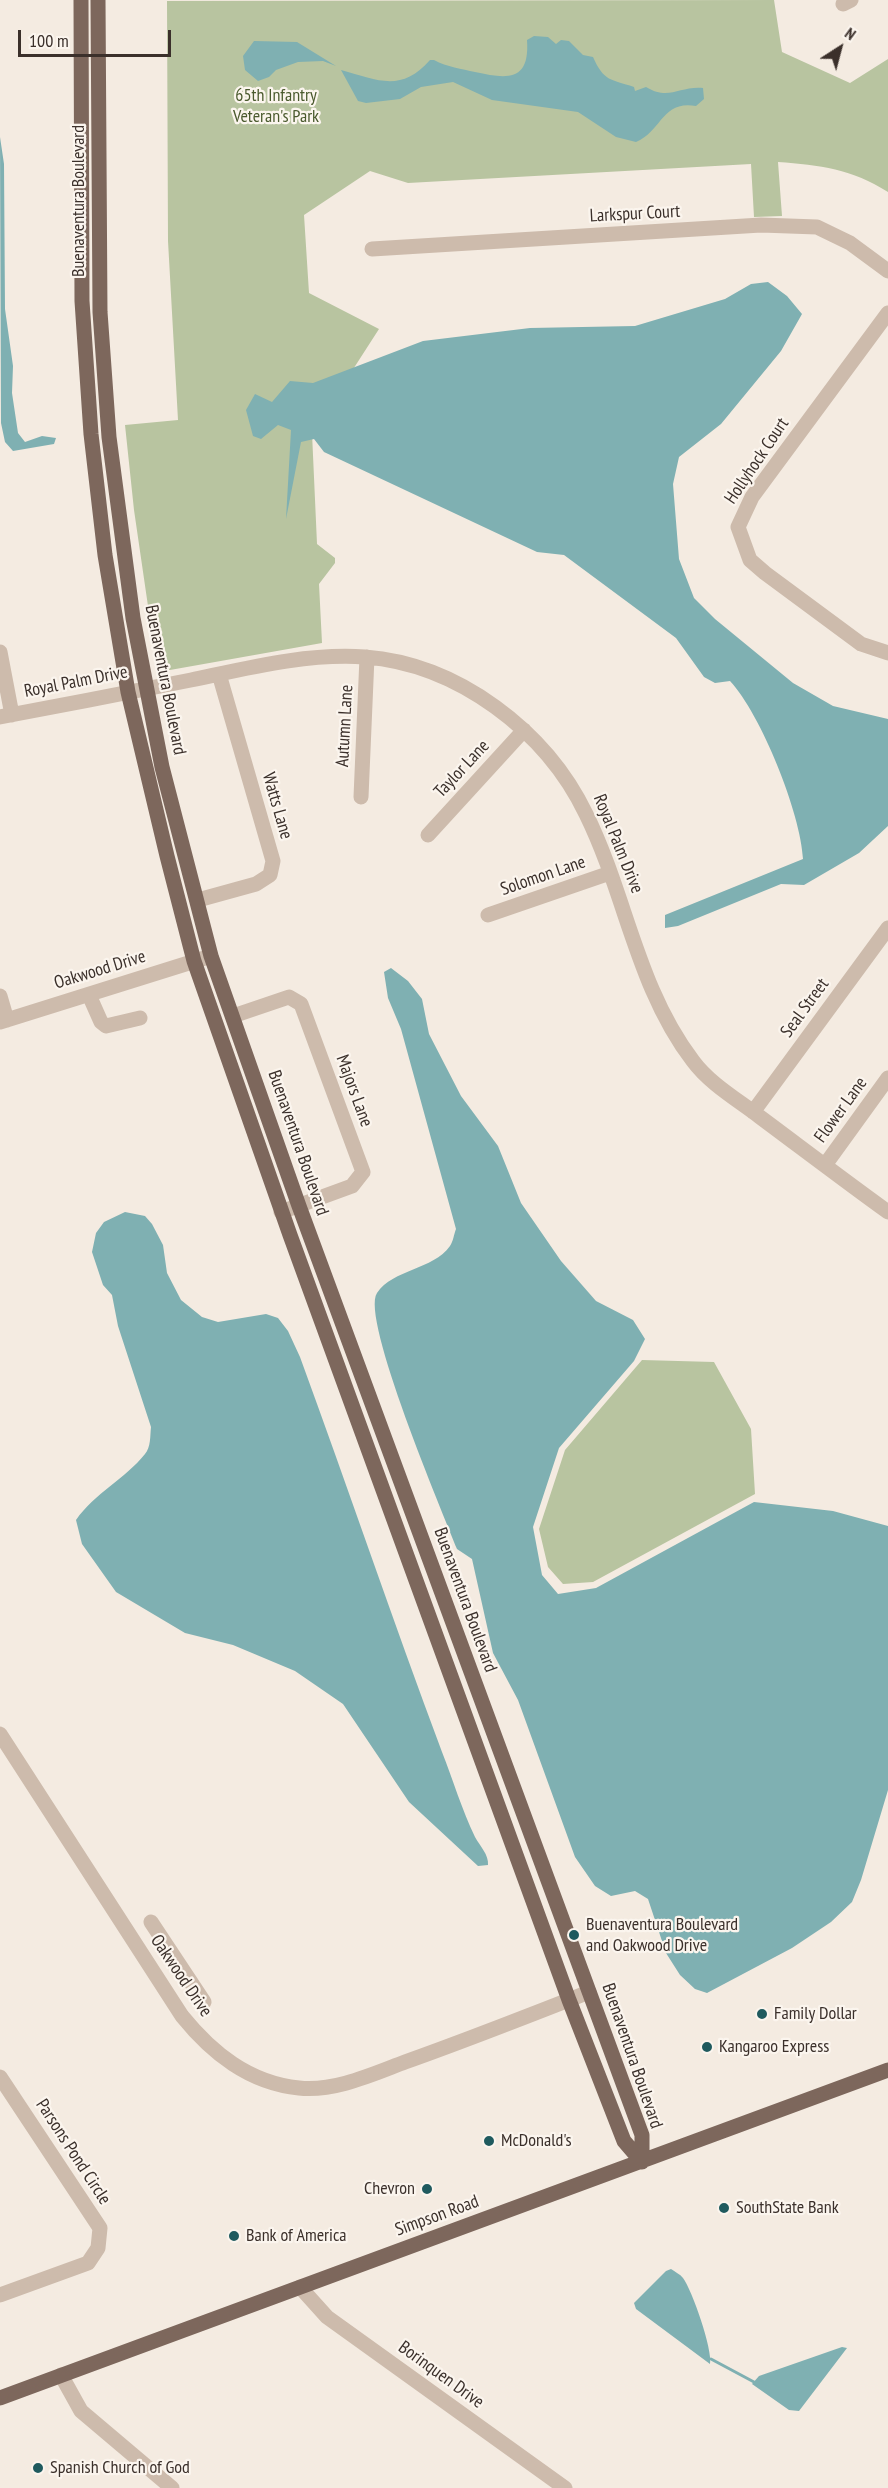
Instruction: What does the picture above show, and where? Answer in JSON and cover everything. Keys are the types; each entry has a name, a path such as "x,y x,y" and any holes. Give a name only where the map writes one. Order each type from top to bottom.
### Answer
{"main road":[{"name":"Buenaventura Boulevard","path":"81,0 81,236 87,368 105,555 128,692 145,769 195,961 281,1212 569,2000 624,2141 642,2162"},
{"name":"Buenaventura Boulevard","path":"98,0 99,312 109,436 133,618 162,767 211,956 307,1228 642,2135 642,2162"},
{"name":"Simpson Road","path":"0,2397 888,2070"}],"street":[{"name":"Larkspur Court","path":"372,249 761,225 817,227 850,243 888,271"},
{"name":"Hollyhock Court","path":"888,313 752,498 738,527 750,560 765,573 861,644 888,653"},
{"path":"0,652 6,716"},
{"name":"Royal Palm Drive","path":"6,716 306,658 367,657 403,664 459,685 488,701 524,730 553,760 578,797 610,873 649,986 671,1030 694,1064 728,1094 888,1212"},
{"name":"Autumn Lane","path":"361,797 367,657"},
{"name":"Watts Lane","path":"198,900 256,884 270,875 273,861 219,674"},
{"name":"Taylor Lane","path":"428,835 524,730"},
{"name":"Solomon Lane","path":"488,915 610,873"},
{"name":"Seal Street","path":"753,1112 888,928"},
{"name":"Oakwood Drive","path":"3,1021 211,956"},
{"path":"89,994 101,1022 106,1026 140,1018"},
{"path":"0,996 3,1021"},
{"name":"Majors Lane","path":"233,1016 289,997 301,1004 363,1173 352,1186 281,1212"},
{"name":"Flower Lane","path":"825,1165 888,1077"},
{"path":"290,1235 307,1228"},
{"name":"Oakwood Drive","path":"0,1734 182,2016 196,2034 230,2064 267,2082 301,2089 356,2080 589,1992"},
{"path":"151,1922 204,2002"},
{"name":"Parsons Pond Circle","path":"0,2076 100,2228 98,2248 88,2263 0,2295"},
{"name":"Borinquen Drive","path":"300,2287 327,2317 565,2488"},
{"path":"61,2375 81,2411 172,2488"}],"green space":[{"name":"65th Infantry Veteran's Park","path":"774,0 782,52 850,83 888,59 888,192 848,173 778,162 782,216 754,217 751,164 408,183 370,171 304,215 309,293 379,329 312,433 317,544 335,558 335,563 319,584 322,643 170,670 161,668 156,661 134,510 125,425 178,420 168,241 167,1"},
{"path":"642,1360 714,1362 751,1429 755,1494 593,1582 563,1584 548,1567 539,1529 565,1450"}],"water":[{"path":"534,36 548,37 556,44 561,40 569,41 583,55 593,57 605,75 614,81 634,87 635,91 646,87 661,93 703,88 704,99 696,106 685,105 669,112 652,131 636,142 616,137 578,112 492,100 453,82 421,87 400,99 366,103 358,101 341,70 378,80 399,80 409,77 430,60 434,60 460,69 506,76 514,74 525,64 527,40"},
{"path":"254,41 297,42 336,66 323,61 298,62 276,70 269,77 258,81 245,70 243,56"},
{"path":"0,137 4,164 5,309 13,366 12,393 18,433 25,442 42,436 56,438 54,444 13,451 5,442 1,423"},
{"path":"768,282 787,296 802,314 781,351 721,424 679,457 673,484 679,559 694,598 715,619 793,683 833,706 888,719 888,826 859,853 804,885 781,884 678,926 665,928 665,915 803,859 795,817 777,766 754,716 730,681 715,683 704,677 676,638 564,555 537,552 324,452 314,439 301,442 286,519 291,430 278,425 261,439 253,436 246,410 255,394 272,402 290,381 313,383 423,341 530,328 635,326 725,299 751,284"},
{"path":"391,968 408,981 422,999 429,1034 461,1096 498,1146 521,1203 561,1261 596,1301 633,1320 645,1339 634,1361 559,1448 533,1527 542,1575 558,1594 596,1588 754,1502 833,1511 888,1526 888,1790 861,1880 852,1902 831,1922 792,1948 707,1993 695,1989 680,1975 666,1953 648,1899 635,1891 611,1896 595,1886 575,1857 518,1700 493,1653 472,1559 457,1549 405,1417 391,1375 380,1338 375,1310 377,1293 393,1279 443,1254 451,1244 456,1229 401,1029 388,998 384,972"},
{"path":"125,1212 145,1216 152,1224 163,1245 167,1273 181,1300 202,1317 218,1322 266,1314 278,1318 288,1331 300,1357 462,1806 475,1837 486,1854 488,1865 478,1866 409,1802 343,1704 295,1671 233,1645 185,1633 116,1592 82,1544 76,1520 92,1502 137,1463 147,1451 150,1441 151,1427 118,1326 112,1295 103,1285 92,1252 96,1233 104,1222"},
{"path":"671,2269 683,2278 687,2285 701,2320 710,2364 636,2309 634,2303 666,2271"},
{"path":"842,2347 847,2348 799,2411 789,2410 752,2384 759,2376"}],"waterway":[{"path":"711,2359 754,2382"}],"place":[{"name":"Buenaventura Boulevard and Oakwood Drive","path":"574,1935"},
{"name":"Family Dollar","path":"762,2014"},
{"name":"Kangaroo Express","path":"707,2047"},
{"name":"McDonald's","path":"489,2141"},
{"name":"Chevron","path":"427,2189"},
{"name":"SouthState Bank","path":"724,2208"},
{"name":"Bank of America","path":"234,2236"},
{"name":"Spanish Church of God","path":"38,2468"}]}
